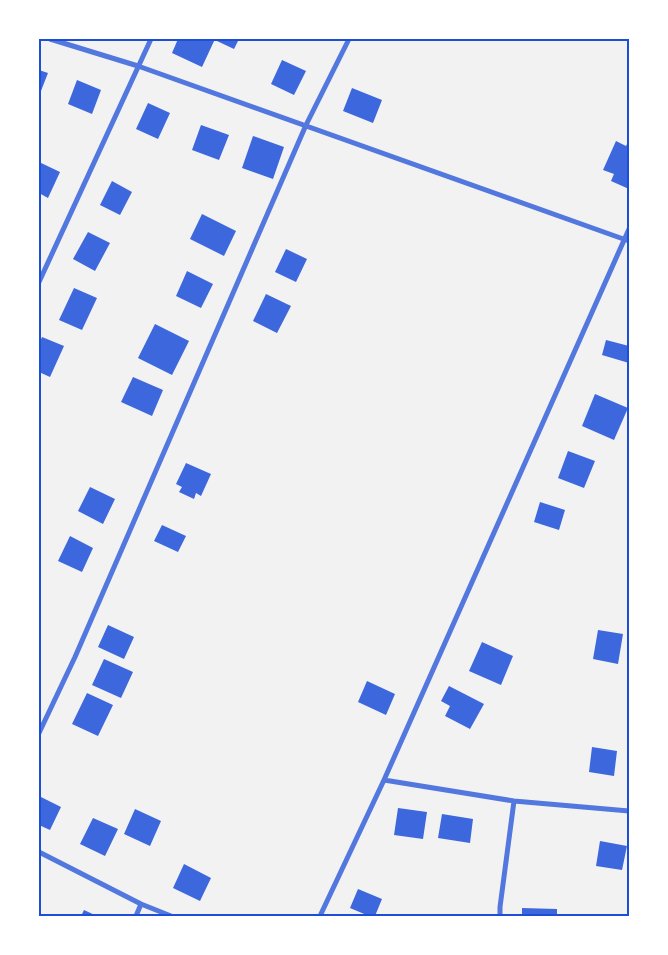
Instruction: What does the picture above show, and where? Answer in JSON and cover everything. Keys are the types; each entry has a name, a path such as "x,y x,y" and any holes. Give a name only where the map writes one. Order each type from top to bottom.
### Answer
{"street":[{"path":"50,39 138,66 627,241"},
{"path":"39,282 151,39"},
{"path":"39,734 75,657 306,125 348,39"},
{"path":"320,916 384,780 627,241 629,229"},
{"path":"384,780 514,801 629,811"},
{"path":"500,916 514,801"},
{"path":"39,852 141,904 171,916"},
{"path":"136,916 141,904"}],"building":[{"path":"178,39 215,39 202,67 172,53"},
{"path":"218,39 239,39 234,49 217,41"},
{"path":"282,60 306,71 294,95 271,84"},
{"path":"39,70 48,73 39,96"},
{"path":"77,80 101,90 92,114 68,104"},
{"path":"352,88 382,100 373,123 343,111"},
{"path":"148,103 170,113 158,139 136,129"},
{"path":"201,125 229,135 219,160 192,150"},
{"path":"253,136 284,147 273,179 242,168"},
{"path":"629,140 629,189 611,181 614,174 603,170 616,141 626,146"},
{"path":"39,162 60,172 48,198 39,193"},
{"path":"112,181 132,192 120,215 100,205"},
{"path":"202,214 236,231 224,256 190,239"},
{"path":"88,232 110,243 95,271 73,259"},
{"path":"286,249 307,259 296,282 275,272"},
{"path":"187,271 213,284 201,308 176,296"},
{"path":"74,288 97,298 82,330 59,320"},
{"path":"266,294 291,306 277,333 253,321"},
{"path":"155,324 189,341 172,375 138,358"},
{"path":"42,337 64,346 50,377 39,372 39,344"},
{"path":"606,340 629,346 629,363 602,355"},
{"path":"133,377 163,390 152,416 121,402"},
{"path":"595,394 628,408 614,440 582,426"},
{"path":"568,451 595,461 584,488 558,478"},
{"path":"186,463 211,474 201,496 196,493 194,499 179,492 182,487 176,484"},
{"path":"90,487 115,499 103,524 78,511"},
{"path":"540,502 565,510 559,530 534,522"},
{"path":"162,525 186,536 178,552 154,541"},
{"path":"70,536 93,548 82,572 58,561"},
{"path":"108,625 134,637 124,659 98,647"},
{"path":"598,630 623,634 618,664 593,659"},
{"path":"482,642 513,656 501,685 469,671"},
{"path":"104,659 133,672 121,698 92,685"},
{"path":"367,681 395,694 386,715 358,702"},
{"path":"449,686 484,704 470,729 445,716 450,706 441,701"},
{"path":"87,693 113,705 98,736 72,724"},
{"path":"592,747 617,751 614,776 589,772"},
{"path":"39,796 61,807 50,830 39,825"},
{"path":"398,808 427,812 423,839 394,835"},
{"path":"135,809 161,821 150,846 124,834"},
{"path":"442,814 473,819 470,843 438,838"},
{"path":"93,818 118,829 105,856 80,844"},
{"path":"600,841 627,846 622,870 596,866"},
{"path":"184,864 211,878 200,901 173,888"},
{"path":"358,889 382,899 375,916 369,916 350,908"},
{"path":"522,908 557,909 557,916 522,916"},
{"path":"84,910 97,916 81,916"}]}
